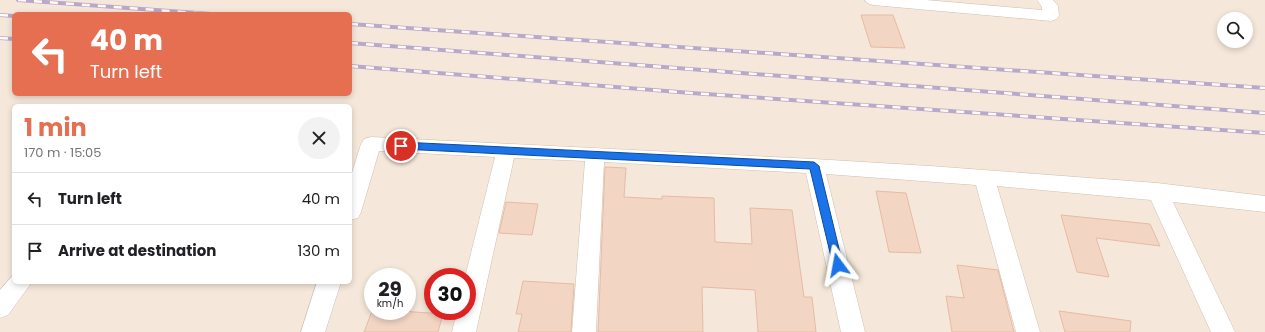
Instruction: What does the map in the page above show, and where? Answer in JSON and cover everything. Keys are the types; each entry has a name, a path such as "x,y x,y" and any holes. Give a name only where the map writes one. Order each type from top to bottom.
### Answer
{"street":[{"path":"873,0 1051,16 1050,6 1045,0"},
{"path":"352,206 371,144 814,166 1157,191 1265,204"},
{"path":"464,332 506,151"},
{"path":"584,332 595,155"},
{"path":"814,166 853,332"},
{"path":"984,178 1028,332"},
{"path":"1157,191 1223,332"},
{"path":"0,308 18,284"},
{"path":"313,332 328,284"}],"shaded area":[{"path":"0,0 1265,0 1265,332 0,332"}],"building":[{"path":"861,15 893,15 905,48 871,47"},
{"path":"605,167 626,168 624,197 662,199 662,196 714,198 715,242 752,244 750,208 792,210 804,297 812,297 816,332 758,332 755,290 702,287 703,332 598,332"},
{"path":"876,191 906,193 921,253 889,252"},
{"path":"506,202 538,204 532,235 499,233"},
{"path":"1061,215 1150,224 1160,246 1096,238 1109,277 1077,272"},
{"path":"957,265 998,270 1014,332 952,332 946,296 964,298"},
{"path":"523,281 574,284 571,332 518,332 522,314 516,314"},
{"path":"1059,311 1131,321 1130,332 1065,332"},
{"path":"416,312 424,313 424,320 441,320 438,332 364,332 369,320 416,320"}],"railway":[{"path":"18,0 183,12"},
{"path":"0,15 12,16"},
{"path":"352,24 1265,88"},
{"path":"0,38 12,39"},
{"path":"352,43 1265,113"},
{"path":"352,66 691,93 1265,133"}],"route":[{"path":"401,146 814,166 838,265"}]}
